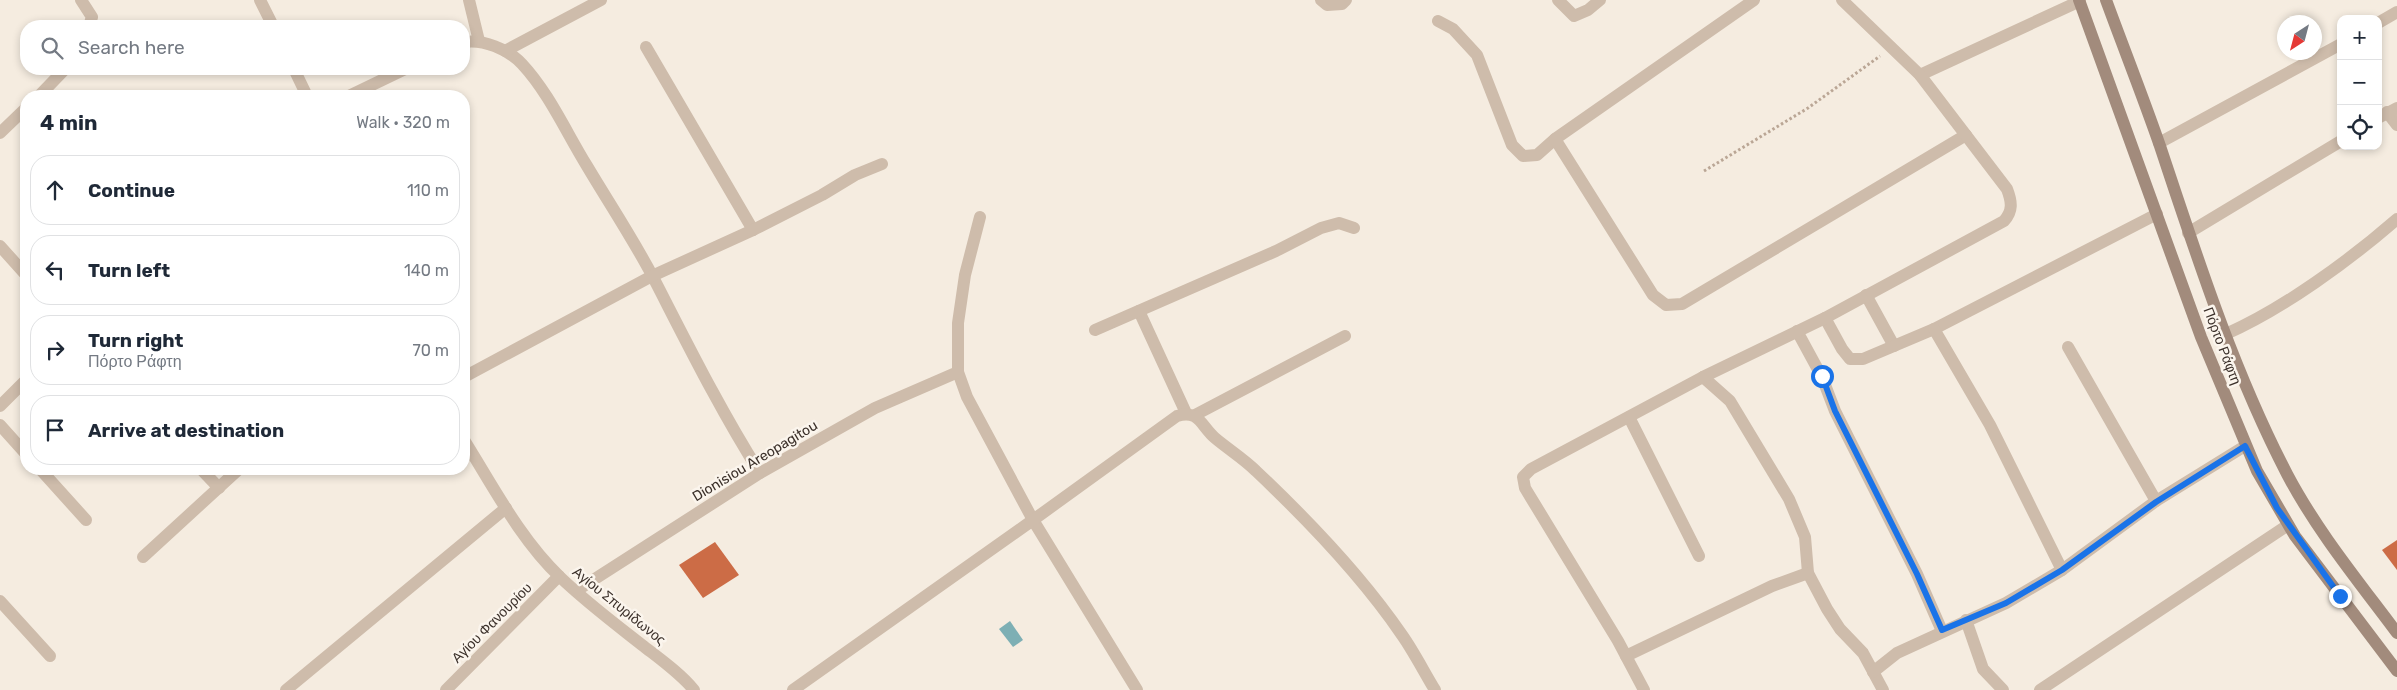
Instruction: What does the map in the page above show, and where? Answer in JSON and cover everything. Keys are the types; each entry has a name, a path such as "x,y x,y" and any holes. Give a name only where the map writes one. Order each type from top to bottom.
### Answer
{"main road":[{"name":"Πόρτο Ράφτη","path":"2106,0 2159,144 2188,233 2226,334 2267,434 2295,488 2314,518 2397,633"},
{"name":"Πόρτο Ράφτη","path":"2079,1 2158,214 2201,338 2245,446 2267,490 2288,525 2397,671"}],"street":[{"path":"81,0 92,17 91,20"},
{"path":"260,0 270,20"},
{"path":"469,0 479,41"},
{"path":"505,51 601,0"},
{"path":"1322,0 1327,5 1342,4 1346,0"},
{"path":"1558,0 1574,16 1588,10 1600,0"},
{"path":"1438,21 1453,29 1477,55 1512,146 1523,156 1537,155 1555,139 1754,0"},
{"path":"1644,690 1626,656 1525,488 1523,477 1531,469 1703,377 1826,318 2004,221 2009,214 2010,198 2007,189 1920,75 1842,0"},
{"path":"1920,75 2079,1"},
{"path":"2382,21 2397,12"},
{"path":"470,42 479,41 505,51 521,63 537,83 652,276 710,390 760,473"},
{"path":"2159,144 2337,46"},
{"path":"646,47 753,230"},
{"path":"45,90 59,75"},
{"path":"297,75 304,90"},
{"path":"361,90 392,75"},
{"path":"2388,113 2397,125"},
{"path":"0,133 20,114"},
{"path":"1555,139 1653,295 1666,305 1682,304 1966,135"},
{"path":"2188,233 2337,143"},
{"path":"470,374 652,276 753,230 822,195 855,175 882,164"},
{"path":"1826,318 1842,349 1850,359 1863,359 1934,329 2158,214"},
{"path":"980,217 965,275 958,323 958,372 967,397 1033,520 1137,690"},
{"path":"2226,334 2244,326 2300,292 2397,219"},
{"path":"1095,330 1276,251 1320,228 1340,223 1354,228"},
{"path":"0,246 20,269"},
{"path":"1866,295 1894,346"},
{"path":"1139,311 1191,414 1213,437 1255,470 1308,523 1364,584 1403,636 1435,690"},
{"path":"1934,329 1990,424 2062,570"},
{"path":"1797,331 1822,376 1835,411 1917,574 1942,630"},
{"path":"793,690 1177,416 1191,414 1345,336"},
{"path":"2068,347 2156,502"},
{"name":"Dionisiou Areopagitou","path":"576,591 760,473 875,408 958,372"},
{"path":"1703,377 1730,401 1789,499 1805,537 1808,572 1840,629 1863,653 1883,690"},
{"path":"0,406 20,386"},
{"path":"1628,417 1699,556"},
{"path":"0,425 20,447"},
{"path":"1873,672 1897,653 1942,630 2006,603 2062,570 2156,502 2245,446"},
{"name":"Αγίου Σπυρίδωνος","path":"470,450 506,508 559,576 593,606 669,666 694,690"},
{"path":"45,475 86,520"},
{"path":"206,475 218,488"},
{"path":"143,557 232,475"},
{"path":"286,690 506,508"},
{"path":"2040,690 2288,525"},
{"path":"1626,656 1772,586 1808,572"},
{"name":"Αγίου Φανουρίου","path":"446,690 559,576"},
{"path":"0,601 50,656"},
{"path":"1966,620 1983,669 2003,690"}],"path":[{"path":"1704,172 1808,108 1890,48"}],"water":[{"path":"1010,621 1023,640 1013,647 999,629"}],"building":[{"path":"2397,540 2397,570 2382,550"},
{"path":"715,542 739,575 703,598 679,565"}],"route":[{"path":"1822,376 1835,411 1917,574 1942,630 2006,603 2062,570 2156,502 2245,446 2277,508 2295,536 2340,596"}]}
